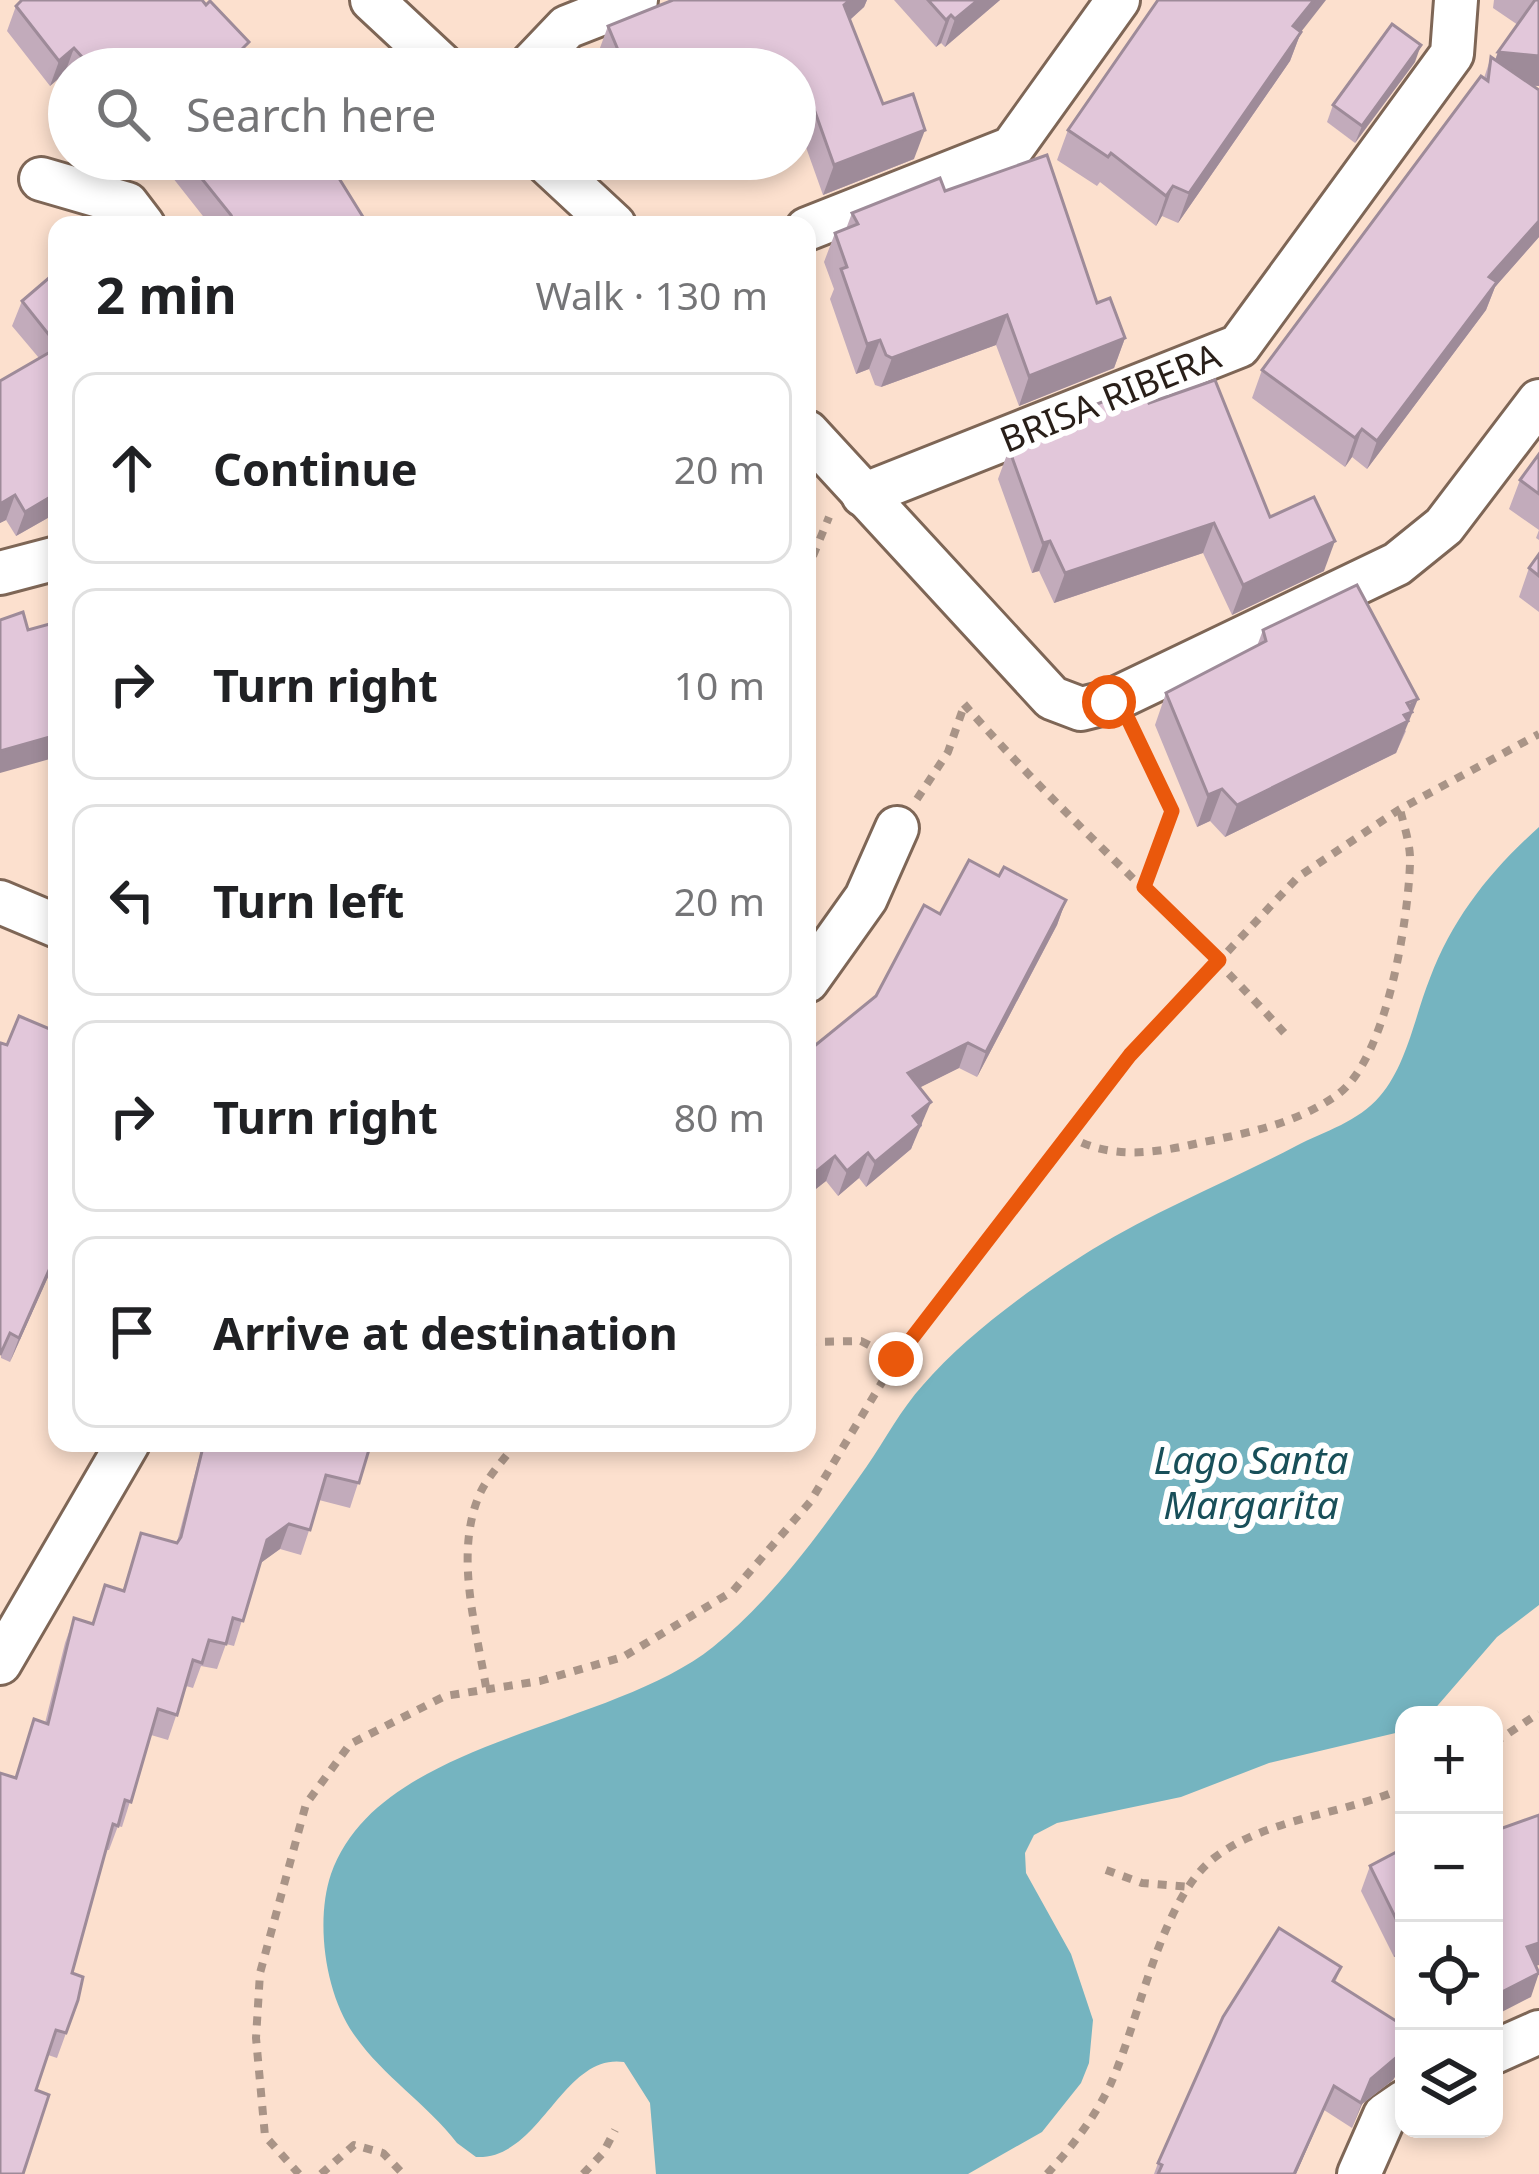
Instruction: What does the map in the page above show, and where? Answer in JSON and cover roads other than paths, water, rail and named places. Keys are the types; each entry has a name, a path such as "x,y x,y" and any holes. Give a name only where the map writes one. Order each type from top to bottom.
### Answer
{"street":[{"path":"372,0 423,48"},
{"path":"547,48 567,27 636,0"},
{"path":"816,225 1012,148 1118,0"},
{"name":"BRISA RIBERA","path":"863,495 1239,346 1452,54 1456,0"},
{"path":"41,179 127,204 136,216"},
{"path":"566,180 604,216"},
{"path":"816,442 1052,698 1081,709 1118,698 1396,564 1444,526 1539,401"},
{"path":"0,573 48,560"},
{"path":"816,968 866,898 897,827"},
{"path":"0,902 48,922"},
{"path":"0,1663 123,1452"},
{"path":"1503,2048 1539,2032"},
{"path":"1359,2174 1385,2115 1395,2108"}],"water":[{"name":"Lago Santa Margarita","path":"1539,827 1539,1605 1497,1637 1437,1706 1395,1706 1395,1733 1269,1763 1181,1797 1057,1823 1034,1835 1025,1853 1026,1873 1071,1954 1093,2020 1089,2063 1081,2083 1042,2132 968,2174 656,2174 650,2103 624,2062 603,2064 584,2073 518,2142 498,2153 476,2157 457,2143 366,2050 336,2000 326,1957 326,1893 331,1874 357,1829 396,1793 445,1765 616,1699 713,1647 777,1585 833,1514 915,1394 981,1329 1048,1278 1117,1235 1362,1113 1397,1070 1439,956 1462,915 1505,860"}]}
